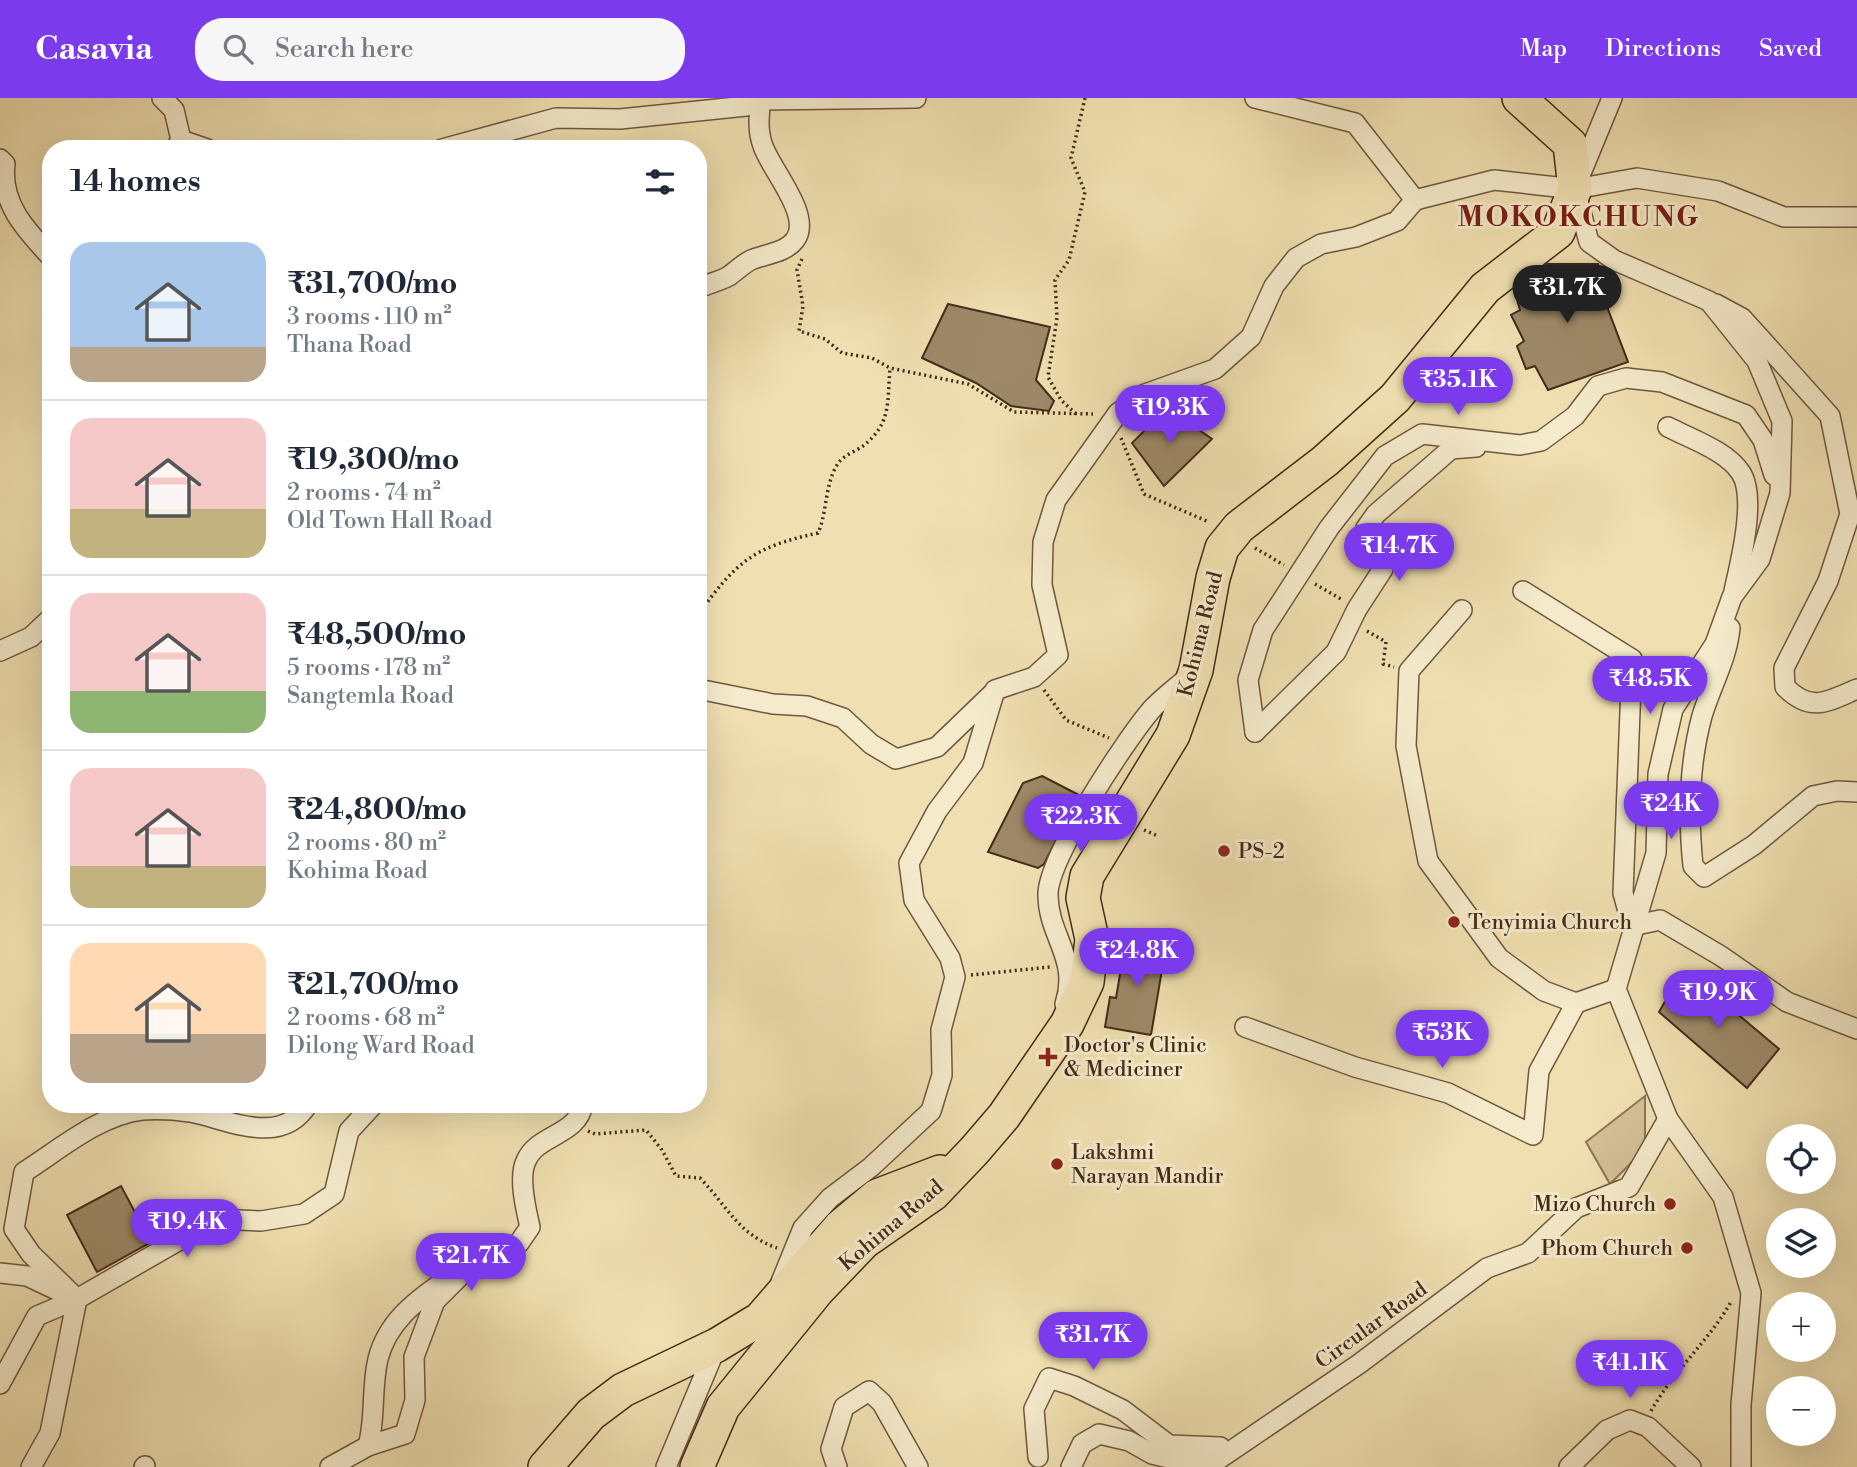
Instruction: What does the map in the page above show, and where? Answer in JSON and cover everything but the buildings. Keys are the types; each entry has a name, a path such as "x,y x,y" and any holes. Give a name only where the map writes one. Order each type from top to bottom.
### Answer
{"highway":[{"name":"Kohima Road","path":"697,1467 723,1407 818,1290 864,1242 933,1194 1004,1116 1068,1024 1087,982 1092,939 1083,898 1087,876 1173,735 1196,670 1213,578 1223,548 1239,527 1325,461 1395,398 1485,288 1558,232 1575,189 1570,144 1519,98"},
{"path":"545,1467 591,1414 623,1390 718,1345 760,1319 840,1227 877,1196 962,1163"}],"street":[{"path":"162,98 174,110 178,140"},
{"path":"475,140 556,118 620,119 746,106 761,99 916,98"},
{"path":"1255,98 1355,123 1415,200"},
{"path":"1612,98 1575,189 1589,242 1614,260 1742,318 1830,416 1850,514 1828,581 1784,668 1785,687 1798,700 1813,704 1857,689"},
{"path":"707,285 727,277 750,261 784,248 796,239 800,219 794,200 777,177 762,145 758,124 761,99"},
{"path":"0,159 5,164 3,178 16,220 42,247"},
{"path":"707,691 773,704 807,706 843,718 871,744 896,759 937,747 995,690 1034,677 1058,656 1042,584 1042,542 1056,500 1118,413 1144,394 1215,369 1251,337 1274,286 1296,258 1321,244 1356,237 1397,221 1415,200 1494,180 1575,189 1637,178 1718,191 1784,217 1857,217"},
{"path":"1709,301 1757,361 1782,421 1780,493 1771,531 1760,559 1732,597 1728,646 1702,717 1690,788 1693,866 1704,877 1722,868 1813,796 1837,791 1857,792"},
{"path":"1520,444 1422,434 1385,456 1329,528 1263,630 1248,680 1255,732 1336,652 1383,569 1380,544 1366,528 1376,514 1451,449 1520,444 1542,441 1575,416 1598,386 1626,378 1662,382 1746,415 1763,440 1780,493"},
{"path":"1668,427 1729,459 1741,473 1747,503 1743,548 1732,597 1715,644 1673,709 1658,774 1656,853 1632,926 1616,989 1668,1119 1723,1197 1751,1293 1741,1405 1741,1467"},
{"path":"1523,592 1632,659 1623,893 1632,926"},
{"path":"1462,610 1409,671 1406,746 1428,861 1499,958 1544,991 1576,1003 1616,989"},
{"path":"0,651 32,637 42,627"},
{"path":"1048,1051 1070,989 1070,964 1055,928 1048,894 1061,848 1152,709 1196,670"},
{"path":"760,1319 788,1270 803,1228 830,1198 871,1167 931,1111 942,1075 941,1030 955,977 950,958 914,900 909,863 937,811 973,763 995,690"},
{"path":"1632,926 1660,920 1721,956 1787,1002 1857,1029"},
{"path":"1245,1027 1355,1067 1448,1093 1533,1135 1539,1071 1576,1003"},
{"path":"77,1299 31,1254 14,1229 24,1172 90,1130 131,1113"},
{"path":"193,1113 265,1129 290,1122 299,1113"},
{"path":"0,1384 18,1346 37,1316 77,1299 216,1219 261,1221 304,1214 334,1194 349,1131 366,1113"},
{"path":"368,1446 374,1425 378,1360 389,1332 404,1312 423,1296 474,1262 519,1243 530,1227 523,1200 525,1162 537,1147 572,1125 582,1113"},
{"name":"Circular Road","path":"1071,1467 1082,1444 1099,1434 1129,1441 1152,1454 1185,1462 1219,1459 1359,1364 1487,1268 1528,1253 1576,1208 1629,1187 1668,1119"},
{"path":"330,1467 368,1446 405,1434 415,1400 414,1357 435,1301 474,1262"},
{"path":"0,1273 27,1276 77,1299"},
{"path":"31,1467 50,1433 77,1299"},
{"path":"666,1467 718,1345"},
{"path":"1038,1457 1034,1409 1049,1378 1074,1386 1123,1410 1169,1445 1194,1448 1241,1444"},
{"path":"837,1467 831,1449 844,1407 869,1391 881,1403 918,1467"},
{"path":"1569,1467 1607,1430 1630,1420 1655,1433 1691,1467"},
{"path":"1655,1433 1666,1467"}],"path":[{"path":"1078,415 1061,400 1048,377 1057,318 1055,280 1069,260 1085,192 1071,158 1085,98"},
{"path":"806,253 797,270 803,306 799,331 825,339 842,353 872,358 890,368 968,384 1014,412 1078,415 1118,413 1118,431 1144,494 1203,522 1239,527 1251,545 1300,574 1386,642 1383,664 1409,671"},
{"path":"707,602 726,576 745,559 772,545 818,533 825,518 825,498 840,461 878,432 887,417 890,368"},
{"path":"1034,677 1066,720 1127,745"},
{"path":"955,977 1070,964"},
{"path":"572,1125 595,1134 646,1130 662,1150 676,1176 700,1178 716,1195 731,1218 757,1241 792,1254"},
{"path":"1655,1433 1651,1411 1668,1381 1717,1327 1746,1275"}],"shaded area":[{"path":"1645,1096 1645,1149 1610,1184 1586,1142"}],"place":[{"name":"PS-2","path":"1224,851"},
{"name":"Tenyimia Church","path":"1454,922"},
{"name":"Doctor's Clinic & Mediciner","path":"1048,1057"},
{"name":"Lakshmi Narayan Mandir","path":"1057,1164"},
{"name":"Mizo Church","path":"1670,1204"},
{"name":"Phom Church","path":"1687,1248"}],"district":[{"name":"MOKOKCHUNG","path":"1579,216"}]}
